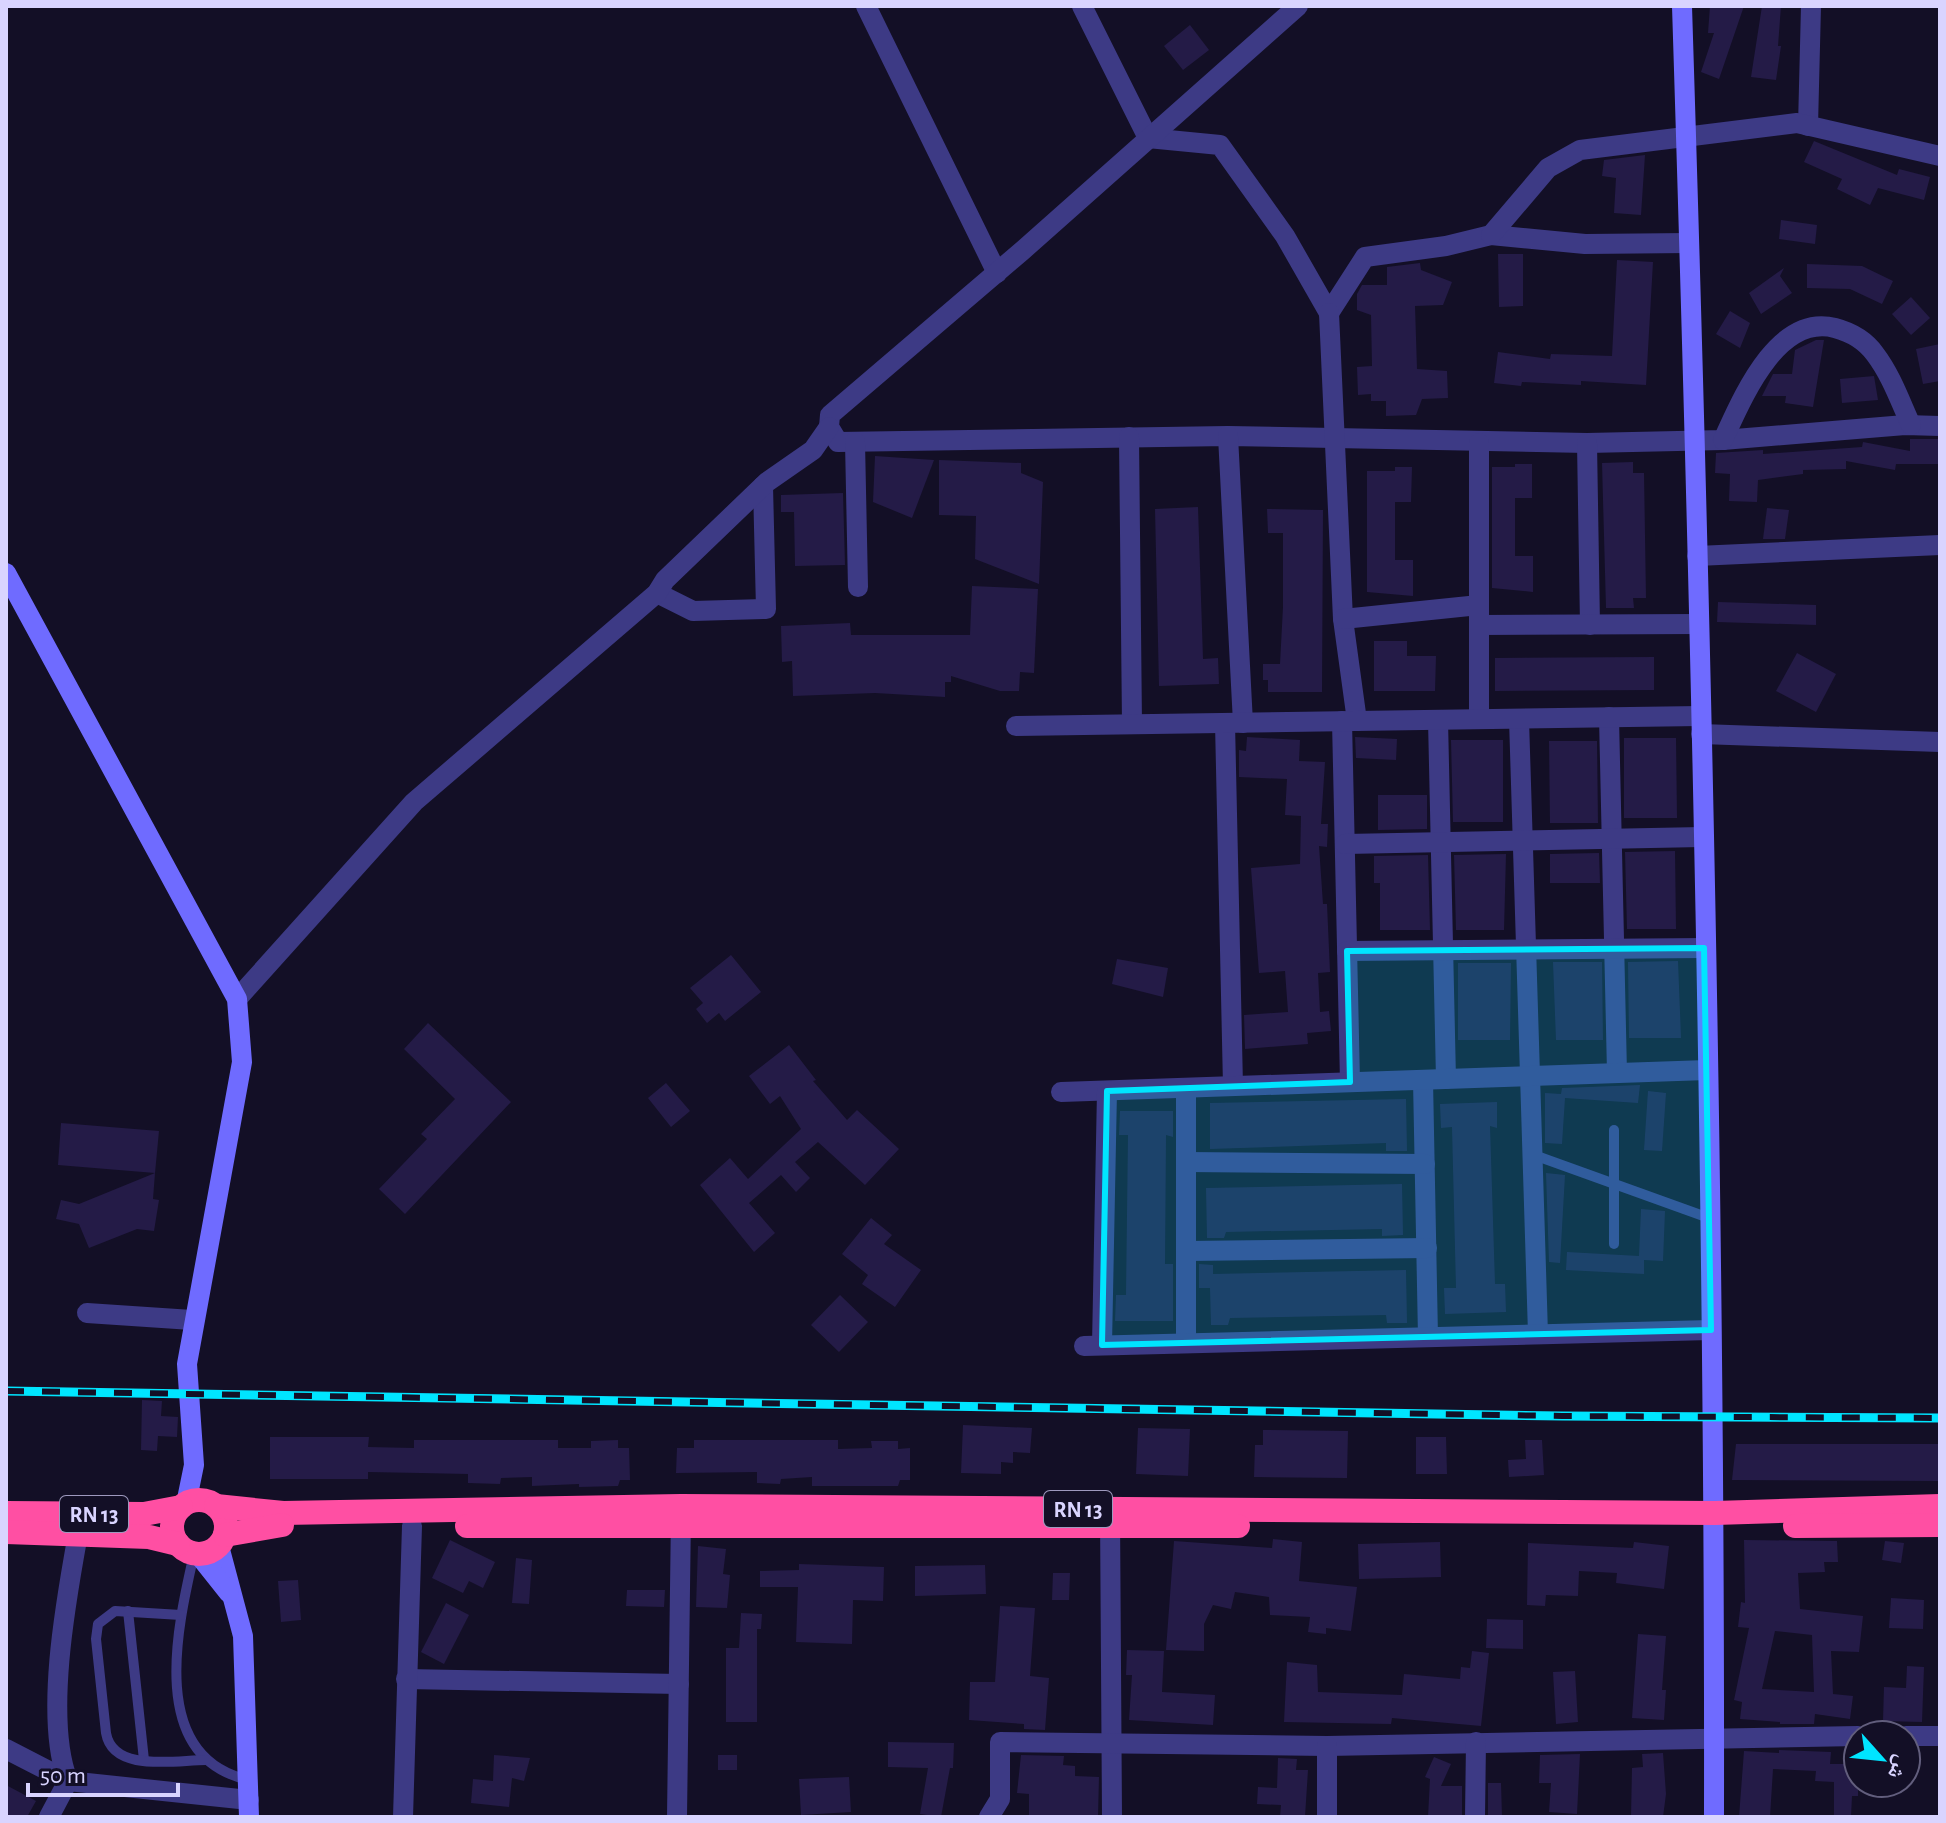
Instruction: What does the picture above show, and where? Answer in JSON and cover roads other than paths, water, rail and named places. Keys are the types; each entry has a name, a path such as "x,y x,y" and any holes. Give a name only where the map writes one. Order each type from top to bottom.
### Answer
{"highway":[{"name":"RN 13","path":"6,1513 144,1514 198,1505 283,1513 1715,1520 1940,1525"},
{"path":"198,1505 225,1519 203,1547 173,1521 198,1505"},
{"name":"RN 13","path":"1715,1520 1940,1506"},
{"name":"RN 13","path":"6,1532 149,1537 203,1547 284,1525 412,1526 681,1516"}],"main road":[{"path":"1682,6 1695,440 1715,1520 1714,1817"},
{"path":"6,573 237,999 242,1062 220,1195 192,1320 187,1394 198,1505"},
{"path":"203,1547 234,1599 243,1636 249,1799"}],"street":[{"path":"866,6 997,273"},
{"path":"1082,6 1148,138"},
{"path":"237,999 414,802 657,593 665,580 763,486 813,450 829,427 830,415 997,273 1298,6"},
{"path":"1808,126 1811,6"},
{"path":"1491,235 1548,168 1564,156 1580,150 1797,123 1940,156"},
{"path":"1148,138 1220,145 1285,236 1329,313 1350,721 1345,844 1350,1082"},
{"path":"1329,313 1365,257 1446,246 1491,235 1585,244 1689,243"},
{"path":"1723,440 1751,379 1799,330 1822,325 1851,333 1874,351 1911,425"},
{"path":"829,427 838,442 1228,436 1334,441 1587,443 1723,440 1911,425 1940,426"},
{"path":"1228,436 1234,723 1233,1086"},
{"path":"1129,437 1132,724"},
{"path":"855,442 858,587"},
{"path":"1479,443 1479,719"},
{"path":"1587,443 1590,625"},
{"path":"657,593 693,611 766,609 763,486"},
{"path":"1697,556 1940,545"},
{"path":"1343,619 1479,615 1590,625 1698,624"},
{"path":"1016,726 1609,717 1940,742"},
{"path":"1609,717 1617,1073"},
{"path":"1519,719 1538,1334"},
{"path":"1438,720 1446,1079"},
{"path":"1345,844 1702,837"},
{"path":"1347,951 1704,948"},
{"path":"1061,1092 1707,1070"},
{"path":"1423,1080 1428,1337"},
{"path":"1186,1088 1186,1343"},
{"path":"1107,1091 1093,1346 1711,1330"},
{"path":"1186,1162 1425,1164"},
{"path":"1186,1251 1427,1248"},
{"path":"87,1313 192,1320"},
{"path":"677,1817 681,1516"},
{"path":"1110,1518 1112,1817"},
{"path":"403,1817 412,1526"},
{"path":"49,1817 68,1781 61,1762 58,1727 66,1600 78,1534"},
{"path":"406,1679 679,1684"},
{"path":"989,1817 1000,1799 1000,1742 1327,1746 1842,1736"},
{"path":"1475,1817 1476,1742"},
{"path":"1327,1746 1327,1817"},
{"path":"6,1749 68,1781 249,1799"}],"lane":[{"path":"1614,1130 1614,1244"},
{"path":"1534,1155 1709,1218"},
{"path":"203,1547 181,1615 177,1693 187,1734 206,1760 249,1799"},
{"path":"181,1615 128,1611 108,1613 98,1624 96,1639 110,1747 128,1759 206,1760"},
{"path":"128,1611 144,1760"}],"railway":[{"path":"6,1391 1562,1416 1940,1418"}]}
